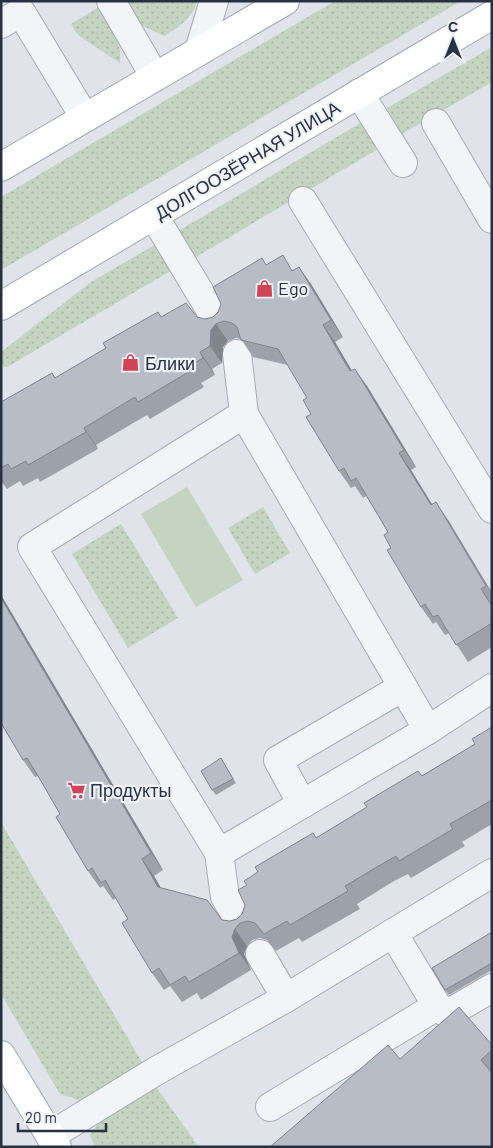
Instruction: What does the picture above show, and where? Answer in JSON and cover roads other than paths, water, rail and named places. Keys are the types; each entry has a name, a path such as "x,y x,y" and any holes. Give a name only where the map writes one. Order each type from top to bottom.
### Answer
{"main road":[{"path":"1,167 285,1"},
{"name":"ДОЛГООЗЁРНАЯ УЛИЦА","path":"1,306 492,15"},
{"path":"1,1055 53,1141"}],"lane":[{"path":"111,1 155,77"},
{"path":"199,51 214,1"},
{"path":"16,12 84,118"},
{"path":"359,93 403,163"},
{"path":"436,123 492,219"},
{"path":"303,200 492,509"},
{"path":"154,216 217,321"},
{"path":"237,354 244,414 428,730"},
{"path":"241,923 225,897 220,853 32,547 244,414"},
{"path":"302,804 278,760 403,687"},
{"path":"220,853 428,730 492,688"},
{"path":"53,1141 156,1072 286,998 492,873"},
{"path":"393,933 437,1006 445,1012 454,1010 492,988"},
{"path":"260,954 286,998"},
{"path":"270,1107 437,1006"}],"place":[{"name":"Ego","path":"264,288"},
{"name":"Блики","path":"131,363"},
{"name":"Продукты","path":"76,790"}]}
